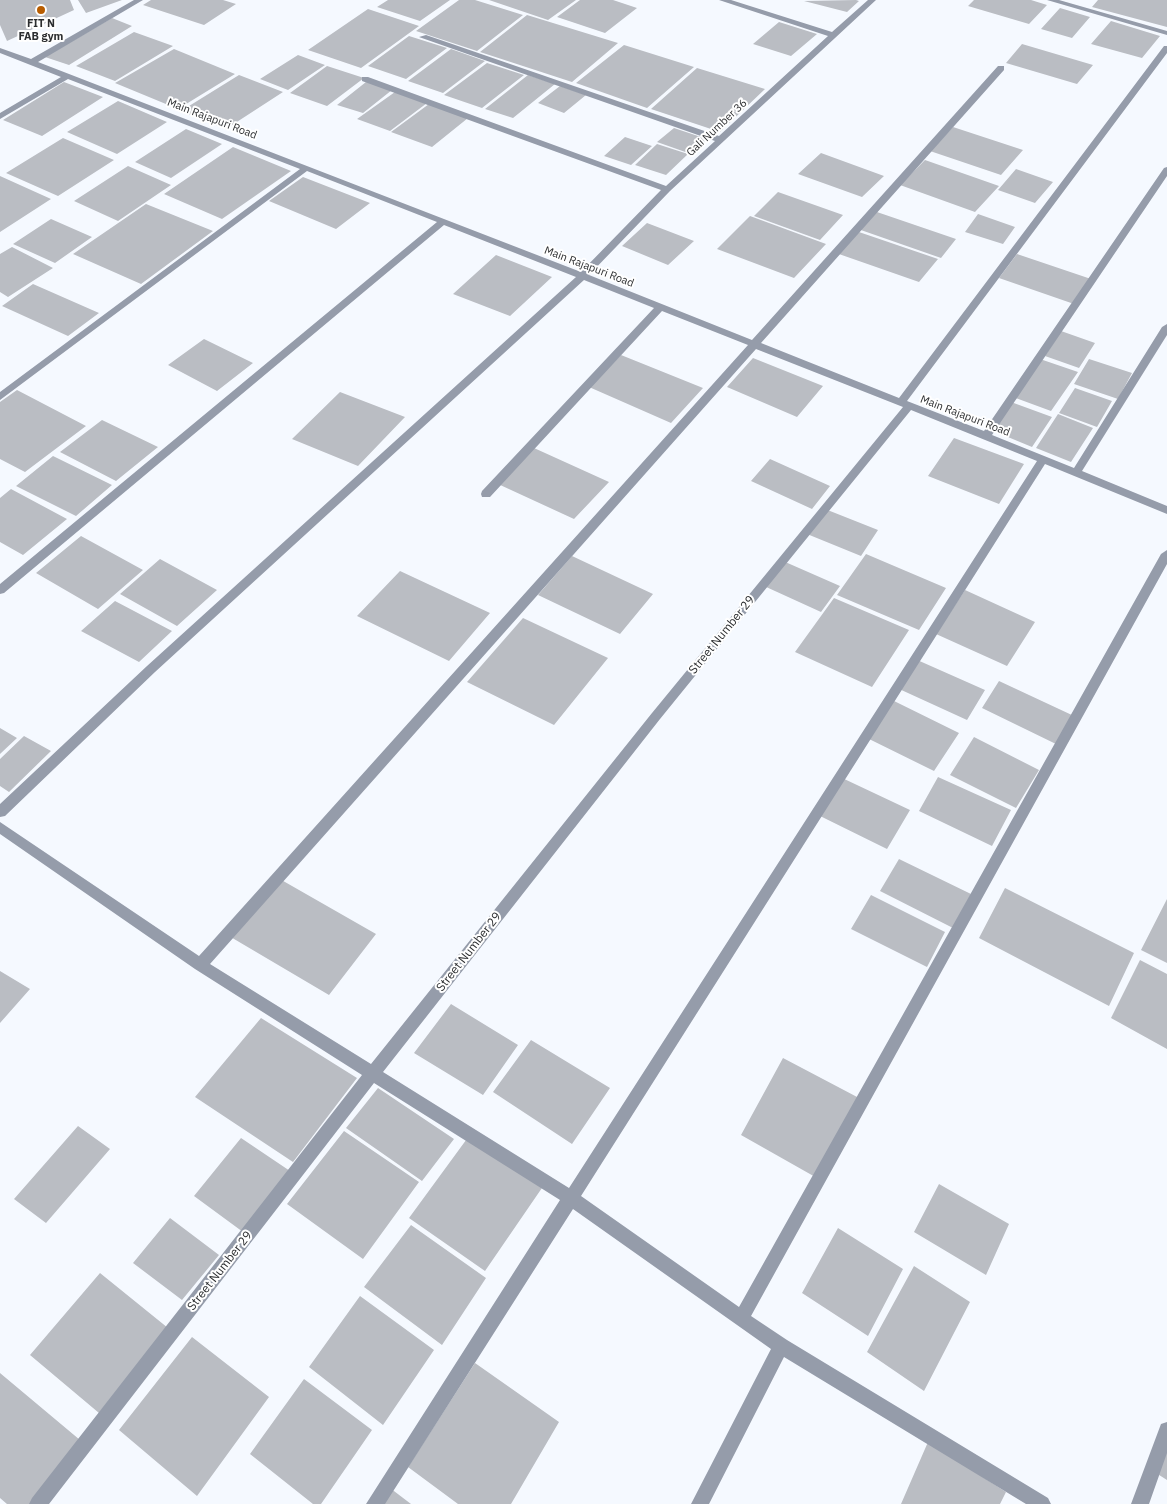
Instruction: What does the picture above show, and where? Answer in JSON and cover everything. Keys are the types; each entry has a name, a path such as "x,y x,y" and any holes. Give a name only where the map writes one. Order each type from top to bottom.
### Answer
{"street":[{"path":"32,62 139,0"},
{"path":"723,0 833,35"},
{"name":"Gali Number 36","path":"0,812 144,675 582,277 667,189 872,0"},
{"path":"1051,0 1167,33"},
{"path":"423,37 721,140"},
{"name":"Street Number 29","path":"38,1504 373,1073 904,405 1167,48"},
{"name":"Main Rajapuri Road","path":"0,50 443,221 986,436 1167,510"},
{"path":"200,965 1001,68"},
{"path":"0,117 68,76"},
{"path":"365,79 667,189"},
{"path":"0,397 306,168"},
{"path":"986,436 1167,170"},
{"path":"0,590 443,221"},
{"path":"486,494 661,307"},
{"path":"1076,473 1167,327"},
{"path":"374,1504 1042,459"},
{"path":"740,1319 1167,554"},
{"path":"0,827 200,965 571,1198 740,1319 781,1346 1042,1504"},
{"path":"700,1504 781,1346"},
{"path":"1140,1504 1167,1430"}],"building":[{"path":"0,0 70,0 74,10 7,41 0,25"},
{"path":"78,0 122,0 86,13"},
{"path":"151,0 223,0 236,4 204,25 143,5"},
{"path":"388,0 450,0 420,21 377,7"},
{"path":"459,0 475,0 523,15 477,51 416,31"},
{"path":"489,0 576,0 548,20"},
{"path":"580,0 613,0 637,8 605,33 557,17"},
{"path":"974,0 1031,0 1047,5 1029,24 968,6"},
{"path":"1098,0 1167,0 1167,27 1092,7"},
{"path":"804,1 859,1 847,12"},
{"path":"1060,8 1090,17 1072,38 1041,29"},
{"path":"368,9 419,26 361,68 308,50"},
{"path":"527,15 618,43 572,82 480,52"},
{"path":"112,18 132,26 69,65 45,57"},
{"path":"1111,21 1160,36 1142,58 1091,44"},
{"path":"779,22 817,34 791,56 753,44"},
{"path":"134,32 173,46 115,81 76,66"},
{"path":"409,36 447,48 406,79 368,66"},
{"path":"1022,44 1093,65 1077,84 1006,63"},
{"path":"624,45 694,67 647,108 576,83"},
{"path":"174,49 235,74 178,109 115,83"},
{"path":"451,49 485,61 443,93 408,81"},
{"path":"298,55 325,65 288,90 260,79"},
{"path":"487,63 524,75 482,108 444,95"},
{"path":"327,66 364,78 327,106 290,93"},
{"path":"697,68 765,89 720,132 651,109"},
{"path":"239,75 283,92 226,129 181,111"},
{"path":"528,75 555,84 513,118 485,109"},
{"path":"64,82 103,97 42,136 3,120"},
{"path":"366,82 392,90 363,113 337,105"},
{"path":"560,86 586,95 564,113 538,103"},
{"path":"395,92 427,103 390,131 357,119"},
{"path":"118,101 167,122 117,154 67,132"},
{"path":"429,104 468,118 432,147 391,132"},
{"path":"953,127 1023,150 1001,175 930,151"},
{"path":"674,128 707,139 691,154 657,142"},
{"path":"186,129 222,144 171,178 135,162"},
{"path":"625,137 652,146 631,165 604,156"},
{"path":"63,138 114,160 58,196 6,173"},
{"path":"657,144 688,154 666,175 635,165"},
{"path":"233,147 291,171 222,219 164,194"},
{"path":"821,153 884,176 862,197 798,174"},
{"path":"925,160 999,186 975,212 900,185"},
{"path":"128,166 171,185 118,221 74,201"},
{"path":"1016,169 1053,182 1035,203 998,190"},
{"path":"0,176 51,199 0,232"},
{"path":"303,177 370,203 336,229 269,201"},
{"path":"778,192 843,215 820,240 754,216"},
{"path":"146,204 213,231 141,284 73,254"},
{"path":"874,211 956,239 941,258 858,229"},
{"path":"978,214 1015,227 1003,244 965,232"},
{"path":"750,216 826,244 794,278 717,249"},
{"path":"51,219 92,237 55,263 13,244"},
{"path":"647,223 694,241 668,265 622,246"},
{"path":"856,231 938,259 919,282 836,253"},
{"path":"12,247 53,268 8,297 0,292 0,254"},
{"path":"1017,254 1091,279 1074,304 999,278"},
{"path":"496,255 552,277 510,316 453,294"},
{"path":"33,284 99,313 68,336 2,306"},
{"path":"1061,331 1095,343 1079,368 1045,356"},
{"path":"204,339 253,363 217,391 168,365"},
{"path":"621,355 703,388 671,423 589,387"},
{"path":"753,358 823,386 797,417 727,387"},
{"path":"1040,359 1078,372 1051,411 1013,397"},
{"path":"1089,359 1132,373 1118,399 1074,384"},
{"path":"1075,388 1112,401 1097,427 1059,413"},
{"path":"17,390 86,426 25,472 0,459 0,402"},
{"path":"340,392 405,417 358,466 292,439"},
{"path":"1011,402 1052,417 1032,447 991,430"},
{"path":"1058,414 1093,428 1071,462 1036,448"},
{"path":"102,420 158,447 116,481 60,452"},
{"path":"954,438 1024,464 999,504 928,476"},
{"path":"534,448 609,482 574,519 498,484"},
{"path":"53,456 112,485 76,516 16,486"},
{"path":"770,459 830,486 812,509 751,481"},
{"path":"11,489 67,519 23,555 0,542 0,498"},
{"path":"825,509 878,530 861,556 807,534"},
{"path":"81,536 143,570 98,609 36,573"},
{"path":"866,554 946,588 919,630 837,595"},
{"path":"572,556 653,594 620,634 538,595"},
{"path":"160,559 217,590 177,626 120,594"},
{"path":"783,561 840,586 821,612 764,586"},
{"path":"400,571 490,613 449,661 357,616"},
{"path":"965,590 1035,622 1007,666 936,634"},
{"path":"834,598 909,630 872,687 795,652"},
{"path":"115,601 172,631 139,662 81,631"},
{"path":"523,618 608,658 554,725 467,682"},
{"path":"915,659 985,690 967,720 897,688"},
{"path":"999,681 1074,716 1058,745 982,708"},
{"path":"890,699 959,733 934,771 865,737"},
{"path":"0,728 17,738 0,754"},
{"path":"24,736 51,751 9,792 0,786 0,759"},
{"path":"974,737 1039,770 1016,808 950,775"},
{"path":"840,777 910,810 887,849 816,814"},
{"path":"938,777 1011,810 992,846 919,811"},
{"path":"899,859 971,894 953,928 880,891"},
{"path":"278,878 376,934 329,995 229,936"},
{"path":"1005,888 1134,953 1109,1006 979,938"},
{"path":"871,895 945,932 927,967 851,929"},
{"path":"1167,899 1167,963 1141,950"},
{"path":"1140,960 1167,974 1167,1049 1111,1018"},
{"path":"0,971 30,989 0,1023"},
{"path":"451,1004 518,1045 483,1095 414,1053"},
{"path":"261,1018 357,1078 293,1162 195,1097"},
{"path":"531,1040 610,1088 572,1144 493,1092"},
{"path":"783,1058 859,1098 817,1178 741,1135"},
{"path":"378,1088 454,1139 422,1181 346,1128"},
{"path":"78,1126 110,1149 46,1223 14,1199"},
{"path":"344,1131 419,1182 363,1259 287,1204"},
{"path":"469,1136 544,1185 485,1271 409,1218"},
{"path":"241,1138 290,1171 243,1232 194,1196"},
{"path":"939,1184 1009,1224 986,1275 914,1232"},
{"path":"170,1218 219,1255 182,1300 133,1263"},
{"path":"411,1225 486,1278 442,1345 364,1287"},
{"path":"838,1228 903,1269 868,1336 802,1293"},
{"path":"914,1266 970,1302 924,1391 867,1352"},
{"path":"100,1273 168,1328 99,1413 30,1355"},
{"path":"360,1296 434,1350 383,1425 309,1367"},
{"path":"192,1337 269,1397 197,1496 119,1430"},
{"path":"475,1363 559,1422 511,1504 458,1504 408,1467"},
{"path":"0,1373 80,1440 31,1504 7,1504 0,1498"},
{"path":"304,1379 372,1430 321,1504 313,1504 250,1454"},
{"path":"1167,1441 1167,1480 1156,1473"},
{"path":"928,1442 1006,1492 1000,1504 901,1504"},
{"path":"390,1488 411,1504 379,1504"}],"place":[{"name":"FIT N FAB gym","path":"41,10"}]}
